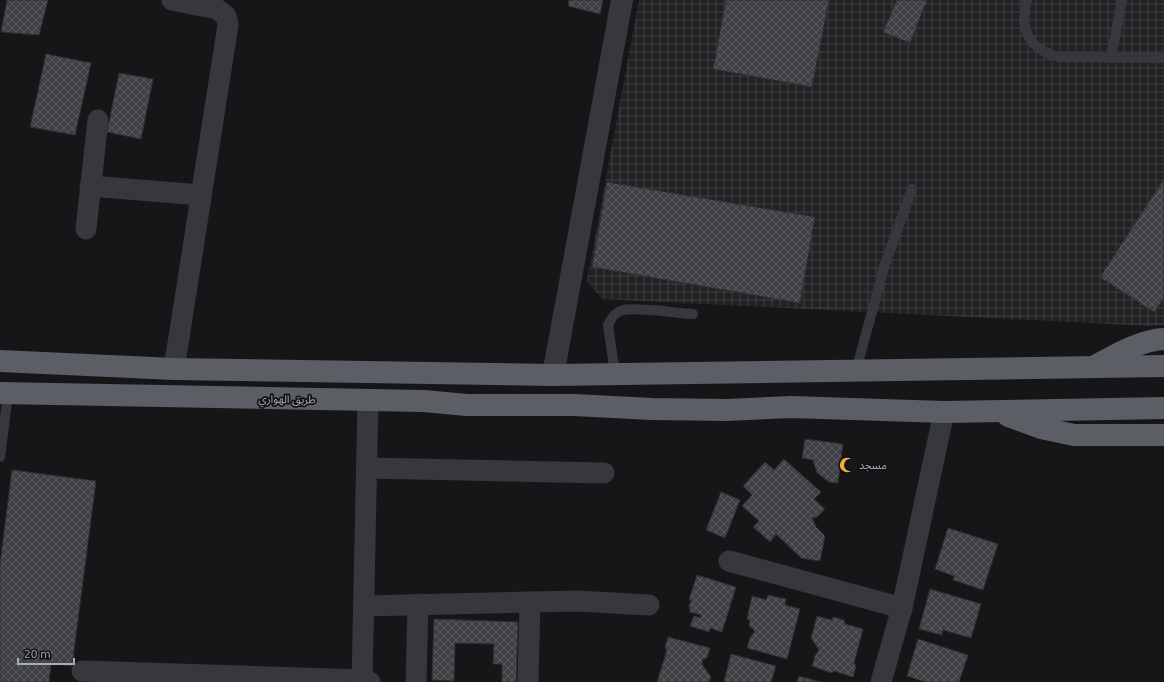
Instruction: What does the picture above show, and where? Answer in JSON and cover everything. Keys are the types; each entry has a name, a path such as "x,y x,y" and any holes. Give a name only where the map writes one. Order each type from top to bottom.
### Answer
{"highway":[{"path":"1092,367 1120,353 1155,339 1164,339"},
{"path":"0,360 174,369 553,375 1164,366"},
{"name":"طريق الهواري","path":"4,394 424,401 467,404 574,405 652,409 727,410 791,407 944,412 994,412 1164,408"},
{"path":"994,412 1041,428 1074,435 1164,435"}],"street":[{"path":"172,0 217,9 226,16 228,25 174,369"},
{"path":"553,375 622,0"},
{"path":"86,229 98,120"},
{"path":"90,186 201,195"},
{"path":"82,671 113,677 365,681 364,606 368,401"},
{"path":"881,682 902,608 944,412"},
{"path":"367,468 604,473"},
{"path":"729,561 902,608"},
{"path":"364,606 596,601 649,605"},
{"path":"528,682 530,602"},
{"path":"416,682 418,604"}],"lane":[{"path":"1027,0 1024,21 1027,34 1035,46 1046,54 1059,57 1164,58"},
{"path":"1111,58 1122,0"},
{"path":"856,371 884,267 912,189"},
{"path":"615,374 608,324 611,318 617,313 631,310 693,314"},
{"path":"0,457 4,394"}],"shaded area":[{"path":"639,0 1164,0 1164,325 1151,326 602,299 587,281"}],"building":[{"path":"7,0 48,0 39,35 1,32"},
{"path":"569,0 603,0 600,14 568,6"},
{"path":"726,0 829,0 812,87 713,69"},
{"path":"897,0 927,0 910,43 883,32"},
{"path":"46,54 91,63 75,135 30,127"},
{"path":"119,73 153,79 141,139 107,132"},
{"path":"1164,179 1164,298 1154,312 1100,277"},
{"path":"607,182 815,217 800,303 592,267"},
{"path":"805,439 843,444 838,483 829,482 817,473 813,460 802,458"},
{"path":"784,459 821,492 814,499 825,509 816,518 812,517 816,527 825,536 820,561 801,558 776,534 770,542 753,527 759,521 742,506 752,495 743,486 765,462 774,470"},
{"path":"12,470 96,481 72,666 51,663 49,682 0,682 0,564"},
{"path":"721,492 740,500 725,538 706,530"},
{"path":"948,528 998,544 983,590 953,580 954,576 935,569"},
{"path":"697,575 736,587 722,632 710,628 709,632 690,626 694,616 700,618 701,615 690,612 689,605 692,601 689,600"},
{"path":"930,589 981,604 971,638 943,630 942,635 919,629"},
{"path":"768,595 786,599 785,605 800,609 787,659 747,648 750,638 755,631 749,626 750,620 747,619 752,596 766,600"},
{"path":"817,616 832,620 833,617 844,620 845,624 863,629 854,663 856,666 853,677 834,671 831,673 812,666 815,656 819,650 811,638"},
{"path":"434,619 518,622 516,682 502,682 502,664 493,664 494,644 455,643 454,681 432,680"},
{"path":"668,637 710,648 707,658 703,659 702,664 711,677 709,682 657,682 667,650 665,648"},
{"path":"918,639 968,655 959,682 925,682 907,676"},
{"path":"731,654 776,666 771,682 724,682"},
{"path":"799,676 820,682 797,682"}],"place":[{"name":"مسجد","path":"847,465"}]}
